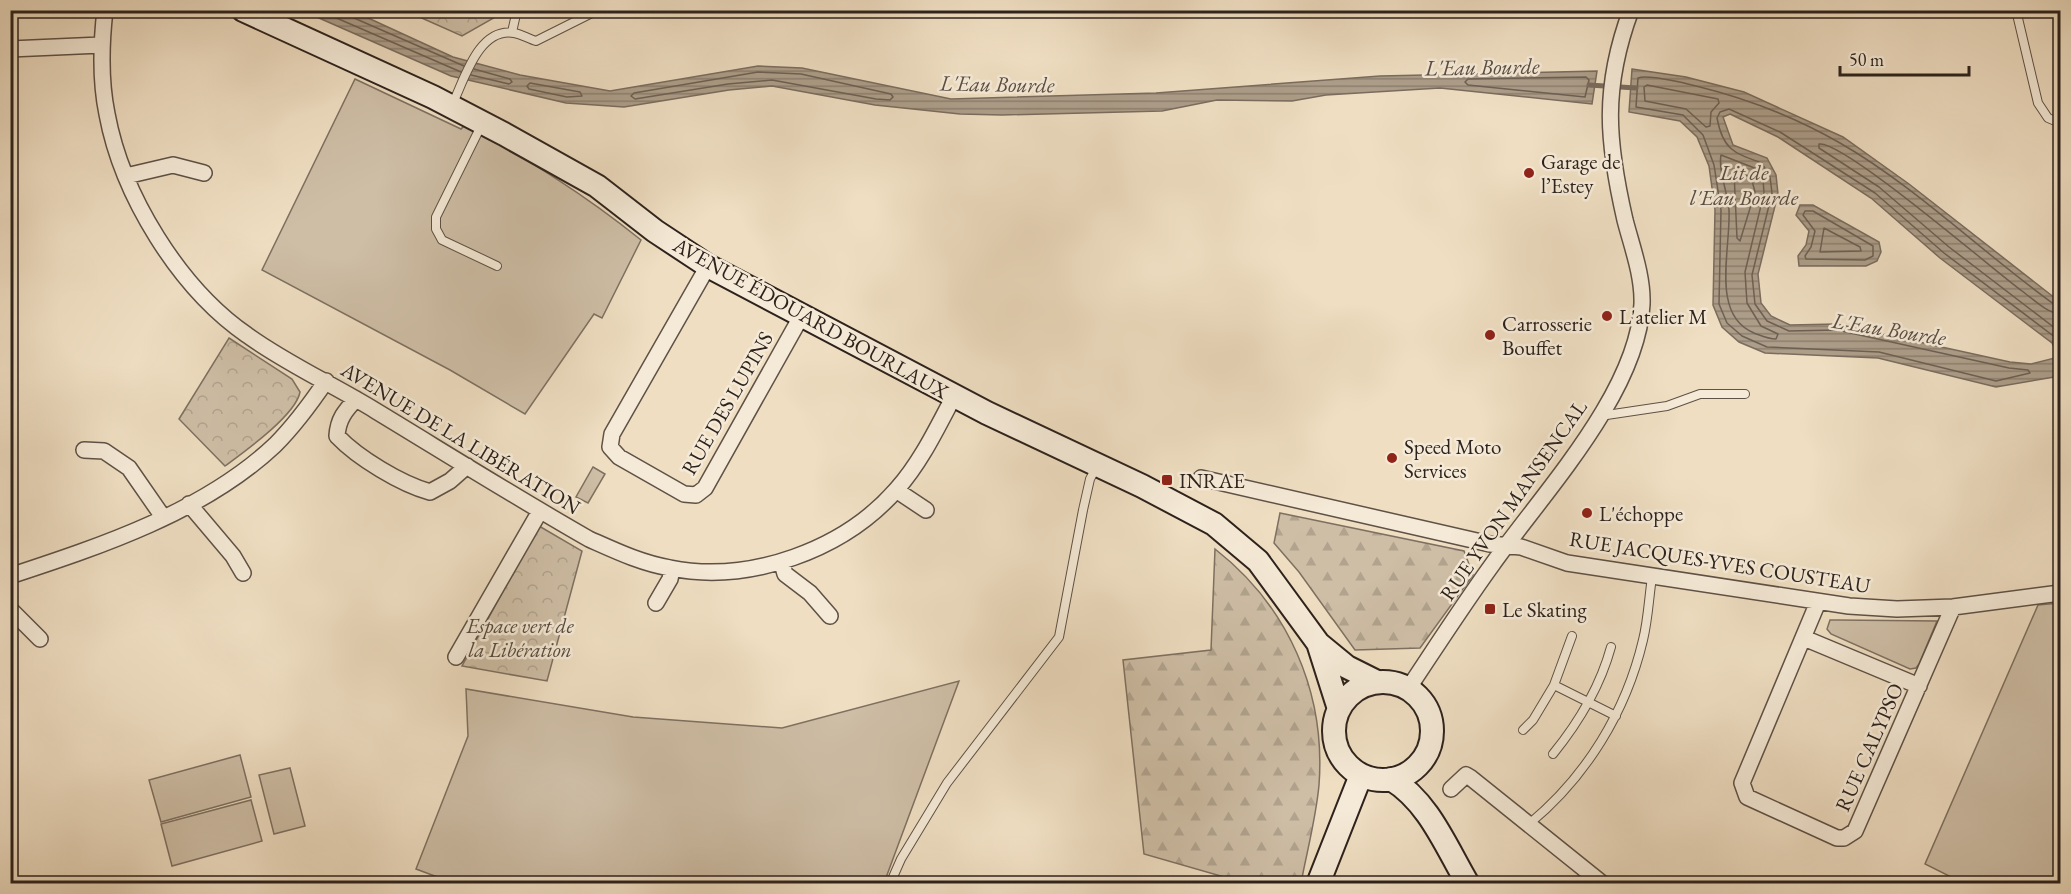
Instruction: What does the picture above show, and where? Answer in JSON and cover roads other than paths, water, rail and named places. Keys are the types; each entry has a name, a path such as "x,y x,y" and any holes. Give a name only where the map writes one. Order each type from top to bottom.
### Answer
{"street":[{"name":"AVENUE DE LA LIBÉRATION","path":"105,10 101,45 106,113 126,176 155,234 196,290 246,335 589,539 633,559 672,569 712,572 782,562 804,556 847,532 896,490 931,441 954,396"},
{"name":"AVENUE ÉDOUARD BOURLAUX","path":"243,10 452,107 597,186 655,231 708,266 954,396 1193,511 1241,546 1280,588 1318,643 1347,667 1377,682"},
{"name":"RUE YVON MANSENCAL","path":"1408,689 1506,546 1565,470 1599,416 1629,361 1635,345 1642,305 1642,289 1612,165 1609,121 1617,57 1631,10"},
{"path":"10,49 101,45"},
{"path":"126,176 173,165 204,173"},
{"name":"RUE DES LUPINS","path":"708,266 612,434 610,447 618,457 684,494 696,495 705,488 802,315"},
{"path":"10,576 163,517 189,504 242,471 275,444 309,406 326,381"},
{"path":"356,399 342,414 338,424 337,436 349,449 416,488 430,492 450,481 467,466"},
{"path":"84,450 104,451 129,468 163,517"},
{"name":"RUE JACQUES-YVES COUSTEAU","path":"1201,478 1506,546 1521,547 1567,563 1818,602 1897,609 1953,607 2061,593"},
{"path":"896,490 926,510"},
{"path":"189,504 233,556 243,573"},
{"path":"456,657 540,511"},
{"path":"782,562 785,574 810,593 830,616"},
{"path":"656,603 670,579 672,569"},
{"name":"RUE CALYPSO","path":"1818,602 1742,783 1748,797 1837,838 1844,838 1855,831 1953,607"},
{"path":"10,609 39,639"},
{"path":"1804,638 1919,686"},
{"name":"AVENUE ÉDOUARD BOURLAUX","path":"1318,643 1339,709"},
{"path":"1424,758 1415,768 1391,779 1376,779 1361,775 1340,755 1335,741 1334,724 1339,709 1348,696 1361,686 1377,682 1393,683 1408,689 1426,708 1431,721 1432,734 1424,758 1423,774 1432,822"},
{"path":"1318,884 1361,775"},
{"path":"1451,789 1466,775 1471,778 1603,884"},
{"path":"1391,779 1409,792 1432,822 1468,884"}],"lane":[{"path":"512,32 517,10"},
{"path":"452,107 482,45 492,37 512,32 536,41 598,10"},
{"path":"2016,10 2038,103 2048,118 2061,123"},
{"path":"482,123 436,217 436,229 442,240 497,266"},
{"path":"1599,416 1667,406 1700,394 1745,393"},
{"path":"890,884 901,859 947,783 1059,637 1090,479 1098,465"},
{"path":"1529,824 1544,812 1581,771 1616,716 1643,639 1653,577"},
{"path":"1523,730 1533,720 1554,685 1572,636"},
{"path":"1553,754 1589,702 1600,680 1611,647"},
{"path":"1554,685 1616,716"}],"water":[{"path":"303,11 353,11 453,57 520,75 610,91 758,66 802,68 951,99 1156,93 1380,76 1597,71 1592,104 1440,88 1326,95 1292,101 1217,100 1162,111 1002,115 960,114 875,105 772,86 729,90 624,107 566,103 451,76"},
{"name":"Lit de l'Eau Bourde","path":"1632,69 1686,77 1744,92 1843,137 1909,184 2060,302 2060,376 1996,387 1878,358 1765,353 1739,342 1722,327 1713,305 1715,210 1709,166 1697,137 1680,121 1629,112","holes":["1730,114 1778,137 1871,198 1940,258 2052,343 2056,351 2055,358 2031,364 2010,362 1837,324 1790,325 1771,316 1761,303 1758,274 1778,194 1776,175 1767,158 1733,145 1723,117"]},
{"path":"1800,205 1813,205 1879,242 1881,252 1877,261 1866,266 1799,266 1798,256 1806,245 1809,231 1796,215"}],"waterway":[{"name":"L'Eau Bourde","path":"1589,85 1636,88"}],"place":[{"name":"Garage de l’Estey","path":"1529,173"},
{"name":"L'atelier M","path":"1607,316"},
{"name":"Carrosserie Bouffet","path":"1490,335"},
{"name":"Speed Moto Services","path":"1392,458"},
{"name":"INRAE","path":"1167,480"},
{"name":"L'échoppe","path":"1587,513"},
{"name":"Le Skating","path":"1490,609"}],"park label":[{"name":"Espace vert de la Libération","path":"520,637"}]}
